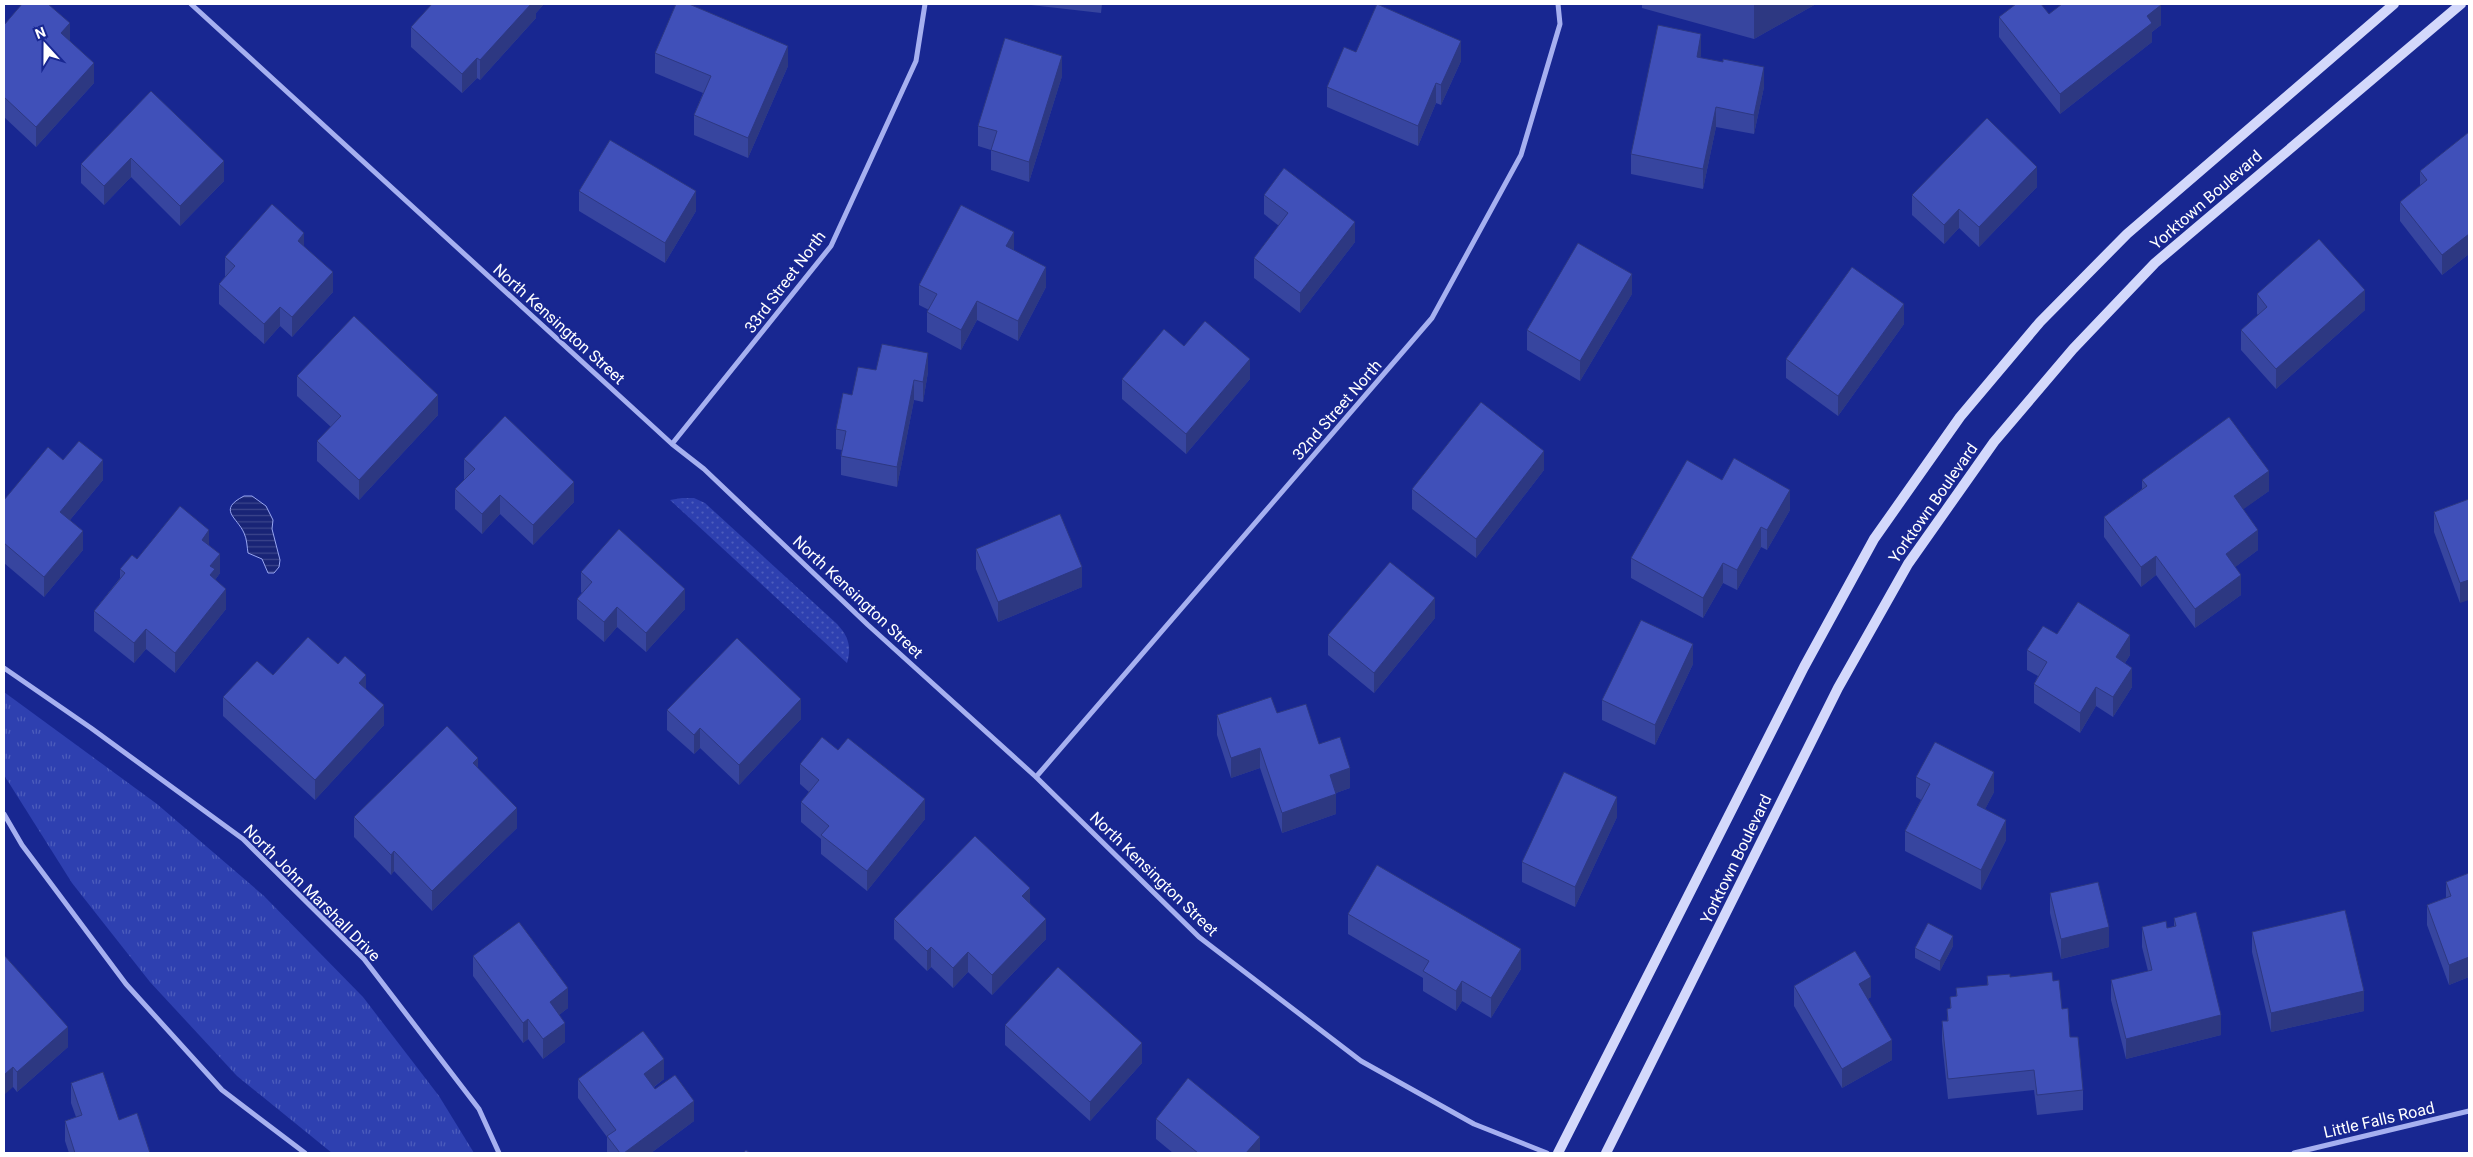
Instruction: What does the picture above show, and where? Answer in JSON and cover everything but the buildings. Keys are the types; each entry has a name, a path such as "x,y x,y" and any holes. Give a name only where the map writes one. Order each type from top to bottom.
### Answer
{"street":[{"name":"North Kensington Street","path":"191,4 672,444 704,469 868,625 1036,778 1199,936 1361,1061 1474,1124 1547,1153"},
{"name":"33rd Street North","path":"672,444 831,246 916,61 925,4"},
{"name":"32nd Street North","path":"1036,778 1432,318 1521,155 1560,24 1558,4"},
{"name":"Yorktown Boulevard","path":"1558,1153 1804,667 1874,539 1960,416 2040,322 2127,234 2394,4"},
{"name":"Yorktown Boulevard","path":"1606,1153 1838,688 1908,564 1994,442 2072,349 2155,263 2461,4"},
{"name":"North John Marshall Drive","path":"4,668 91,728 243,839 364,959 479,1109 499,1153"},
{"path":"4,814 22,845 126,984 222,1090 305,1153"},
{"name":"Little Falls Road","path":"2294,1153 2469,1111"}],"green space":[{"path":"694,498 705,503 837,624 848,642 847,663 670,500"},
{"path":"4,692 157,804 264,896 363,997 439,1096 474,1153 332,1153 237,1076 150,982 72,883 4,775"}],"shaded area":[{"path":"244,496 252,496 266,506 273,520 272,529 280,560 279,567 274,573 268,573 262,559 248,553 244,533 231,514 232,505"}]}
